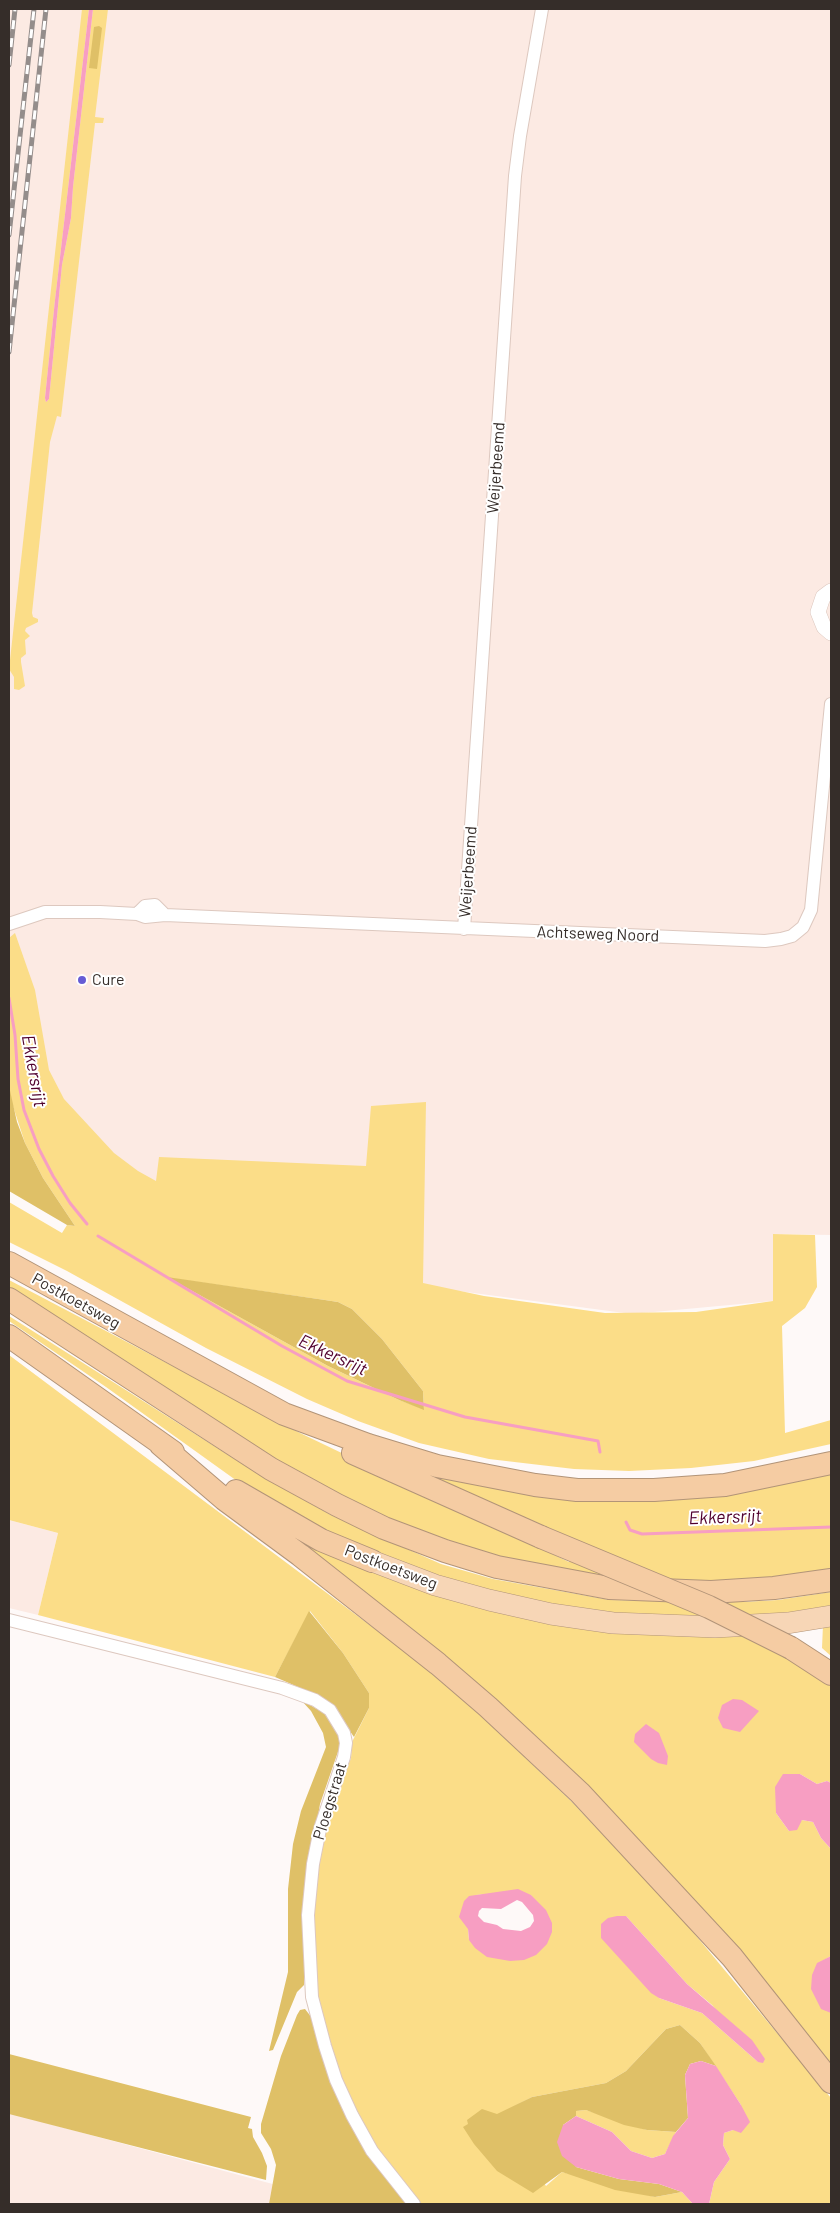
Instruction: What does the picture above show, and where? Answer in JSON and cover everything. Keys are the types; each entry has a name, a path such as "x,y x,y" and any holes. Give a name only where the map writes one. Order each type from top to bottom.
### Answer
{"highway":[{"name":"Postkoetsweg","path":"9,1263 284,1414 368,1445 437,1466 535,1486 578,1490 654,1490 725,1485 831,1463"},
{"name":"Postkoetsweg","path":"9,1299 272,1469 337,1506 384,1528 445,1551 497,1567 608,1588 711,1592 774,1588 831,1580"},
{"name":"Postkoetsweg","path":"9,1336 162,1445 287,1522 321,1540 435,1585 551,1614 613,1623 715,1627 788,1623 831,1616"},
{"path":"284,1414 360,1457 708,1607 791,1648 831,1674"},
{"path":"162,1445 224,1499 300,1554 438,1664 488,1707 580,1793 732,1957 831,2082"}],"street":[{"name":"Weijerbeemd","path":"464,929 516,176 542,9"},
{"path":"831,591 823,597 818,612 824,627 831,633"},
{"name":"Achtseweg Noord","path":"10,922 45,912 137,914 145,917 165,915 765,941 792,936 803,927 811,910 831,704"},
{"name":"Ploegstraat","path":"9,1620 282,1688 315,1700 330,1710 344,1733 346,1743 344,1757 320,1829 313,1864 308,1915 312,1997 324,2046 336,2080 352,2115 372,2151 414,2204"}],"shaded area":[{"path":"9,9 831,9 831,1235 773,1234 773,1301 632,1314 413,1285 181,1200 98,1147 40,1073 9,934"},
{"path":"82,9 89,9 55,300 46,402 49,399 62,265 71,218 93,9 108,9 95,117 104,118 103,123 95,123 61,417 57,416 50,442 32,613 33,617 38,619 38,622 26,628 25,631 30,636 25,640 26,654 21,658 25,686 19,690 14,689 14,677 9,669"},
{"path":"89,9 93,9 71,218 62,265 49,399 46,402 55,300"},
{"path":"99,26 102,28 97,69 89,68 94,27"},
{"path":"15,933 35,990 49,1070 64,1099 114,1153 138,1171 156,1181 159,1157 366,1166 371,1106 426,1102 423,1283 484,1296 605,1313 696,1312 773,1301 773,1234 815,1235 817,1287 805,1308 782,1326 785,1433 831,1420 831,1444 754,1461 691,1468 629,1471 574,1469 489,1459 419,1443 358,1421 307,1399 206,1348 67,1271 9,1242 9,1202 62,1233 67,1225 75,1226 43,1178 25,1143 11,1100 9,1086 9,938","holes":["169,1278 338,1302 352,1309 382,1339 423,1391 424,1409 399,1400 328,1366"]},
{"path":"9,1086 17,1122 25,1143 43,1178 75,1226 67,1225 9,1191"},
{"path":"167,1277 338,1302 352,1309 382,1339 423,1391 424,1410 328,1366"},
{"path":"9,1280 300,1433 569,1562 577,1540 428,1476 570,1495 831,1472 831,1570 773,1579 704,1584 637,1581 499,1559 388,1521 276,1462 9,1288"},
{"path":"9,1316 263,1477 331,1515 441,1564 493,1579 610,1600 743,1602 778,1600 831,1592 831,1609 785,1617 610,1617 489,1594 374,1556 251,1491 106,1387 9,1321"},
{"path":"9,1355 411,1656 481,1716 571,1801 683,1920 831,2098 831,2204 709,2204 714,2182 730,2159 723,2145 724,2133 733,2130 741,2105 700,2043 680,2025 666,2029 626,2071 606,2083 532,2097 497,2115 546,2186 562,2172 655,2197 682,2192 693,2204 419,2204 376,2149 340,2078 329,2045 314,1980 311,1914 324,1829 351,1758 352,1742 369,1708 369,1693 343,1653 310,1611 275,1677 38,1615 58,1533 9,1520","holes":["476,1895 531,1895 547,1944 469,1940 468,1929","626,1916 687,1984 712,2005 758,2062 702,2013 659,1998"]},
{"path":"9,1520 58,1533 38,1615 9,1608"},
{"path":"306,1543 431,1591 750,1633 831,1685 831,1783 827,1781 817,1784 800,1774 776,1813 789,1831 802,1820 813,1822 821,1838 831,1849 831,1956 817,1964 831,2013 831,2064 698,1905 305,1548"},
{"path":"309,1611 343,1653 369,1693 369,1708 354,1737 334,1708 319,1696 275,1677"},
{"path":"831,1623 831,1656 822,1648 823,1625"},
{"path":"733,1699 742,1700 759,1711 740,1732 723,1728 718,1718 722,1705"},
{"path":"301,1700 324,1713 340,1736 341,1743 320,1804 316,1828 305,1913 304,1985 297,1992 273,2050 269,2051 288,1972 288,1889 293,1844 301,1811 326,1747 323,1733 311,1711"},
{"path":"646,1724 659,1733 668,1756 667,1765 651,1759 634,1742 635,1734"},
{"path":"783,1774 800,1774 817,1784 827,1781 831,1783 831,1849 821,1838 813,1822 802,1820 797,1830 789,1831 776,1813 775,1787"},
{"path":"518,1889 531,1895 546,1910 552,1923 552,1932 547,1944 536,1955 524,1960 510,1961 487,1957 475,1948 469,1940 468,1929 459,1917 464,1901 469,1896","holes":["517,1900 522,1902 533,1915 534,1921 530,1927 521,1931 503,1929 497,1925 484,1922 478,1916 482,1908 501,1909"]},
{"path":"626,1916 687,1984 752,2040 765,2059 763,2063 758,2062 702,2013 659,1998 651,1993 601,1938 601,1924 608,1918"},
{"path":"831,1956 831,2013 821,2009 811,1989 812,1975 817,1963"},
{"path":"305,2009 312,2018 320,2046 407,2204 269,2204 276,2165 271,2149 261,2133 261,2124 281,2056 297,2015 300,2010"},
{"path":"680,2025 700,2043 716,2066 701,2061 690,2064 685,2075 688,2118 676,2132 647,2130 624,2125 586,2110 576,2111 576,2116 563,2125 576,2167 619,2179 659,2184 682,2192 655,2197 615,2190 562,2172 533,2193 497,2171 474,2144 463,2127 468,2124 467,2120 482,2109 497,2114 532,2097 606,2083 626,2071 666,2029"},
{"path":"9,2054 251,2117 248,2128 252,2129 253,2137 267,2166 266,2180 9,2114"},
{"path":"701,2061 716,2066 750,2122 741,2133 733,2130 724,2133 723,2145 730,2159 714,2182 709,2204 693,2204 682,2192 659,2184 619,2179 576,2167 562,2156 557,2142 563,2125 576,2116 612,2132 631,2151 652,2158 665,2154 673,2136 688,2118 685,2075 690,2064"},
{"path":"586,2110 647,2130 676,2132 665,2154 652,2158 631,2151 612,2132 576,2116 576,2111"},
{"path":"9,2113 280,2186 276,2204 9,2204"}],"waterway":[{"name":"Ekkersrijt","path":"9,998 15,1035 18,1079 24,1110 39,1149 53,1176 70,1203 87,1224"},
{"name":"Ekkersrijt","path":"98,1236 282,1346 347,1381 465,1417 598,1441 600,1452"},
{"name":"Ekkersrijt","path":"626,1522 630,1530 642,1534 831,1527"}],"railway":[{"path":"9,65 15,9"},
{"path":"9,235 34,9"},
{"path":"9,352 46,9"}],"place":[{"name":"Cure","path":"82,980"}]}
